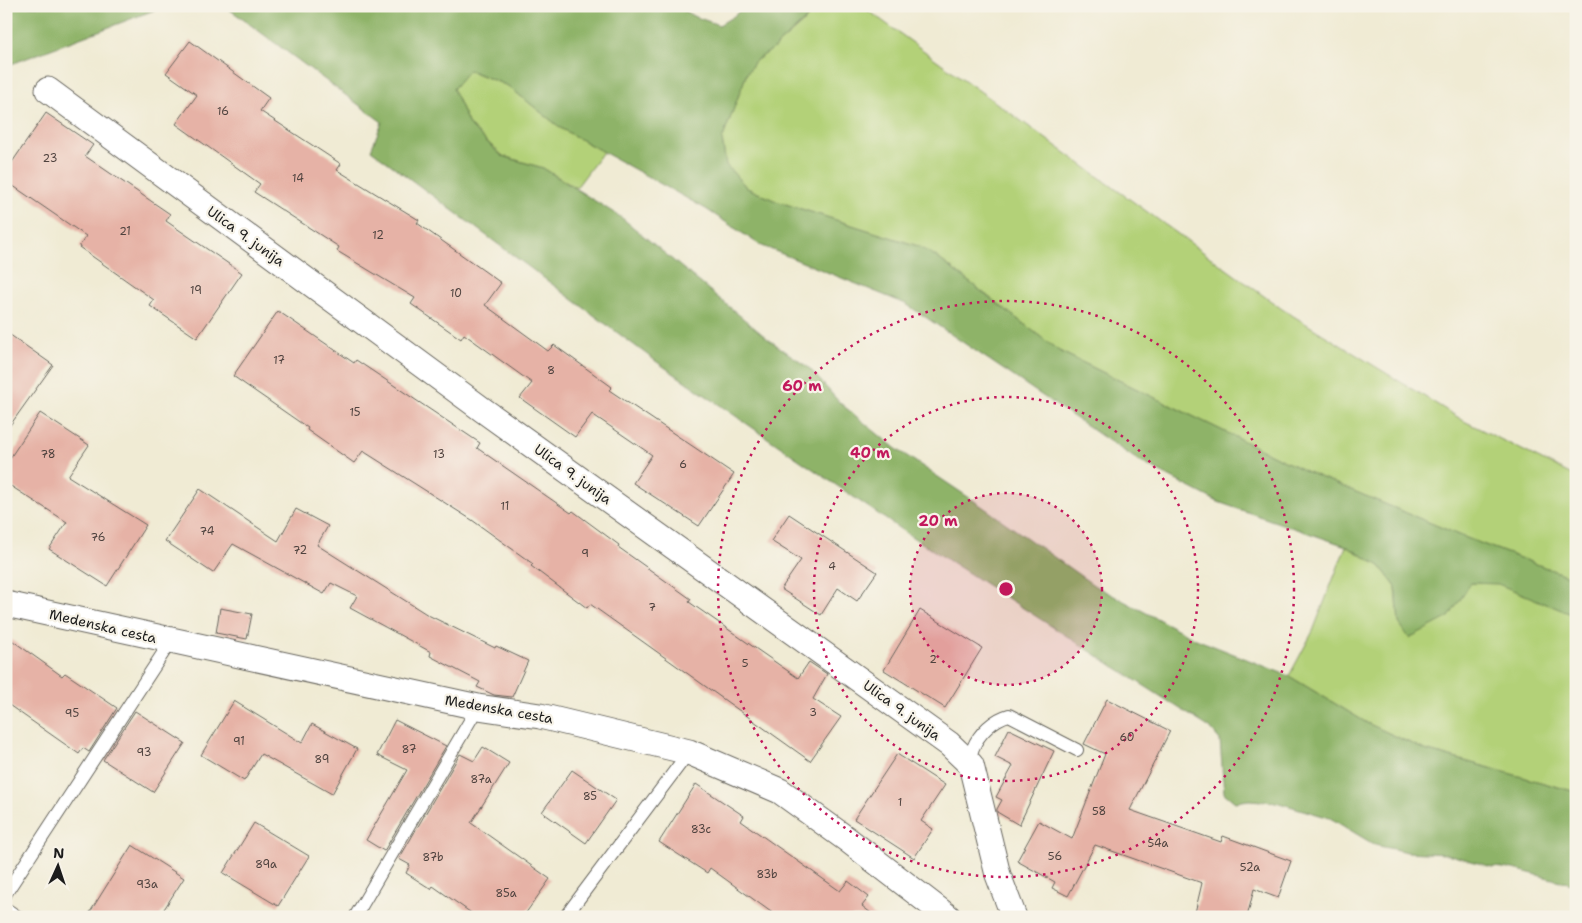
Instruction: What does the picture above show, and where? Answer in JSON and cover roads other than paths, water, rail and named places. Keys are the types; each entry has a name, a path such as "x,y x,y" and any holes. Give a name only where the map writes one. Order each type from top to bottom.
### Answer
{"street":[{"name":"Ulica 9. junija","path":"48,90 483,410 949,744 971,764"},
{"name":"Medenska cesta","path":"6,604 478,707 540,716 689,752 780,791 848,840 948,917"},
{"path":"971,764 998,875 1014,917"}],"lane":[{"path":"6,893 171,641"},
{"path":"355,917 478,707"},
{"path":"971,764 972,749 988,728 999,718 1009,715 1077,750"},
{"path":"565,917 689,752"},
{"path":"6,909 18,917"}]}
